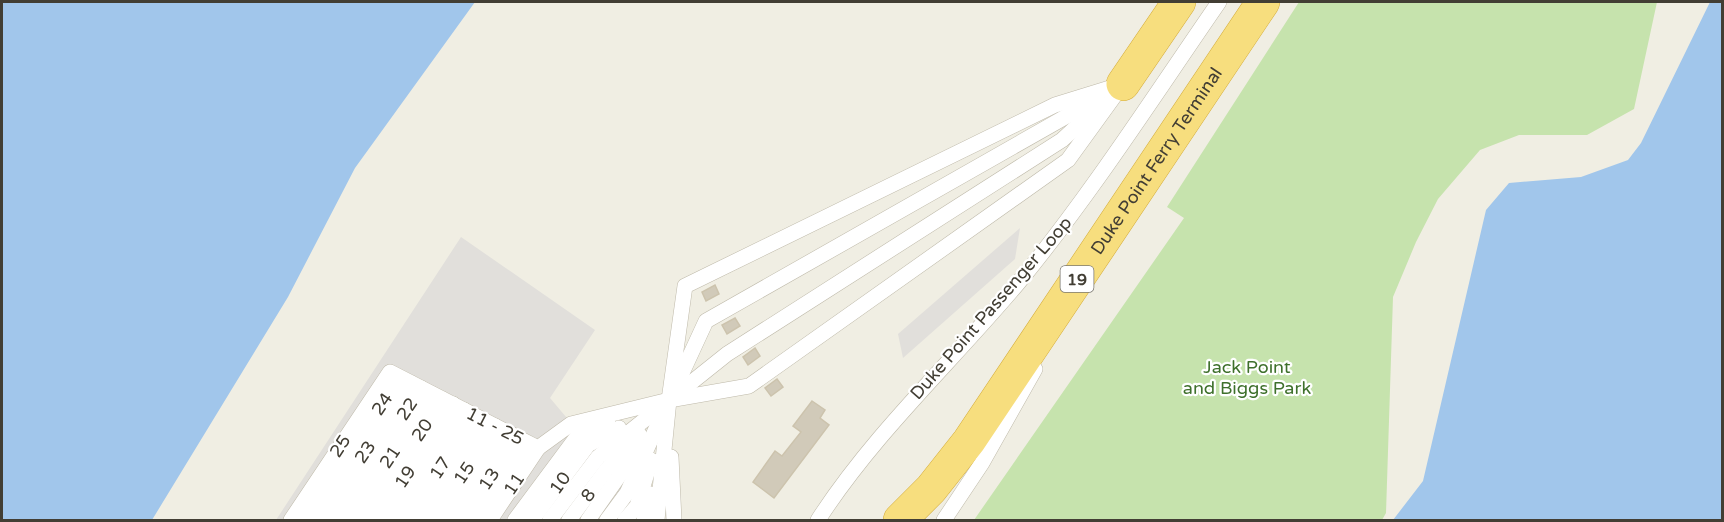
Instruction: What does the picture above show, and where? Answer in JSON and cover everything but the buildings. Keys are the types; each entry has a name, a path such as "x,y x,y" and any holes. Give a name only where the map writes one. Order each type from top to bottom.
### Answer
{"highway":[{"path":"1124,84 1179,2"},
{"name":"Duke Point Ferry Terminal","path":"900,520 931,489 969,441 1263,2"}],"lane":[{"name":"Duke Point Passenger Loop","path":"818,520 842,483 886,429 1051,243 1219,2"},
{"path":"515,520 579,434 669,400 749,386 1068,160 1124,84"},
{"path":"649,520 685,286 1055,105 1124,84"},
{"path":"588,520 612,475 669,400 727,354 1062,140 1124,84"},
{"path":"625,520 636,506 669,400 706,321 1124,84"},
{"path":"944,520 982,463 1138,187"},
{"path":"550,520 612,475 669,400"},
{"path":"666,520 669,400"},
{"path":"669,400 674,520"},
{"name":"11 - 25","path":"464,410 571,424 669,400"},
{"name":"10","path":"532,520 588,445 669,400"},
{"path":"391,520 464,410"},
{"path":"419,520 464,410"},
{"path":"447,520 464,410"},
{"path":"464,410 476,520"},
{"name":"25","path":"291,520 464,410"},
{"name":"24","path":"305,520 464,410"},
{"name":"23","path":"320,520 464,410"},
{"name":"22","path":"334,520 464,410"},
{"name":"21","path":"348,520 464,410"},
{"name":"20","path":"362,520 464,410"},
{"name":"19","path":"376,520 464,410"},
{"name":"17","path":"405,520 464,410"},
{"name":"15","path":"433,520 464,410"},
{"name":"13","path":"461,520 464,410"},
{"name":"11","path":"464,410 490,520"},
{"path":"607,520 612,475"},
{"name":"8","path":"568,520 612,475"}],"green space":[{"name":"Jack Point and Biggs Park","path":"1299,2 1657,2 1634,109 1587,135 1519,135 1480,150 1438,199 1416,242 1393,297 1386,513 1382,520 974,520 1184,218 1167,207"}],"shaded area":[{"path":"1020,228 1015,259 903,358 898,334"},
{"path":"461,237 595,330 550,398 653,520 276,520"}],"water":[{"path":"2,2 475,2 355,168 288,297 152,520 2,520"},
{"path":"1710,2 1722,2 1722,520 1393,520 1423,481 1486,210 1509,183 1581,177 1628,160 1641,143"}]}
